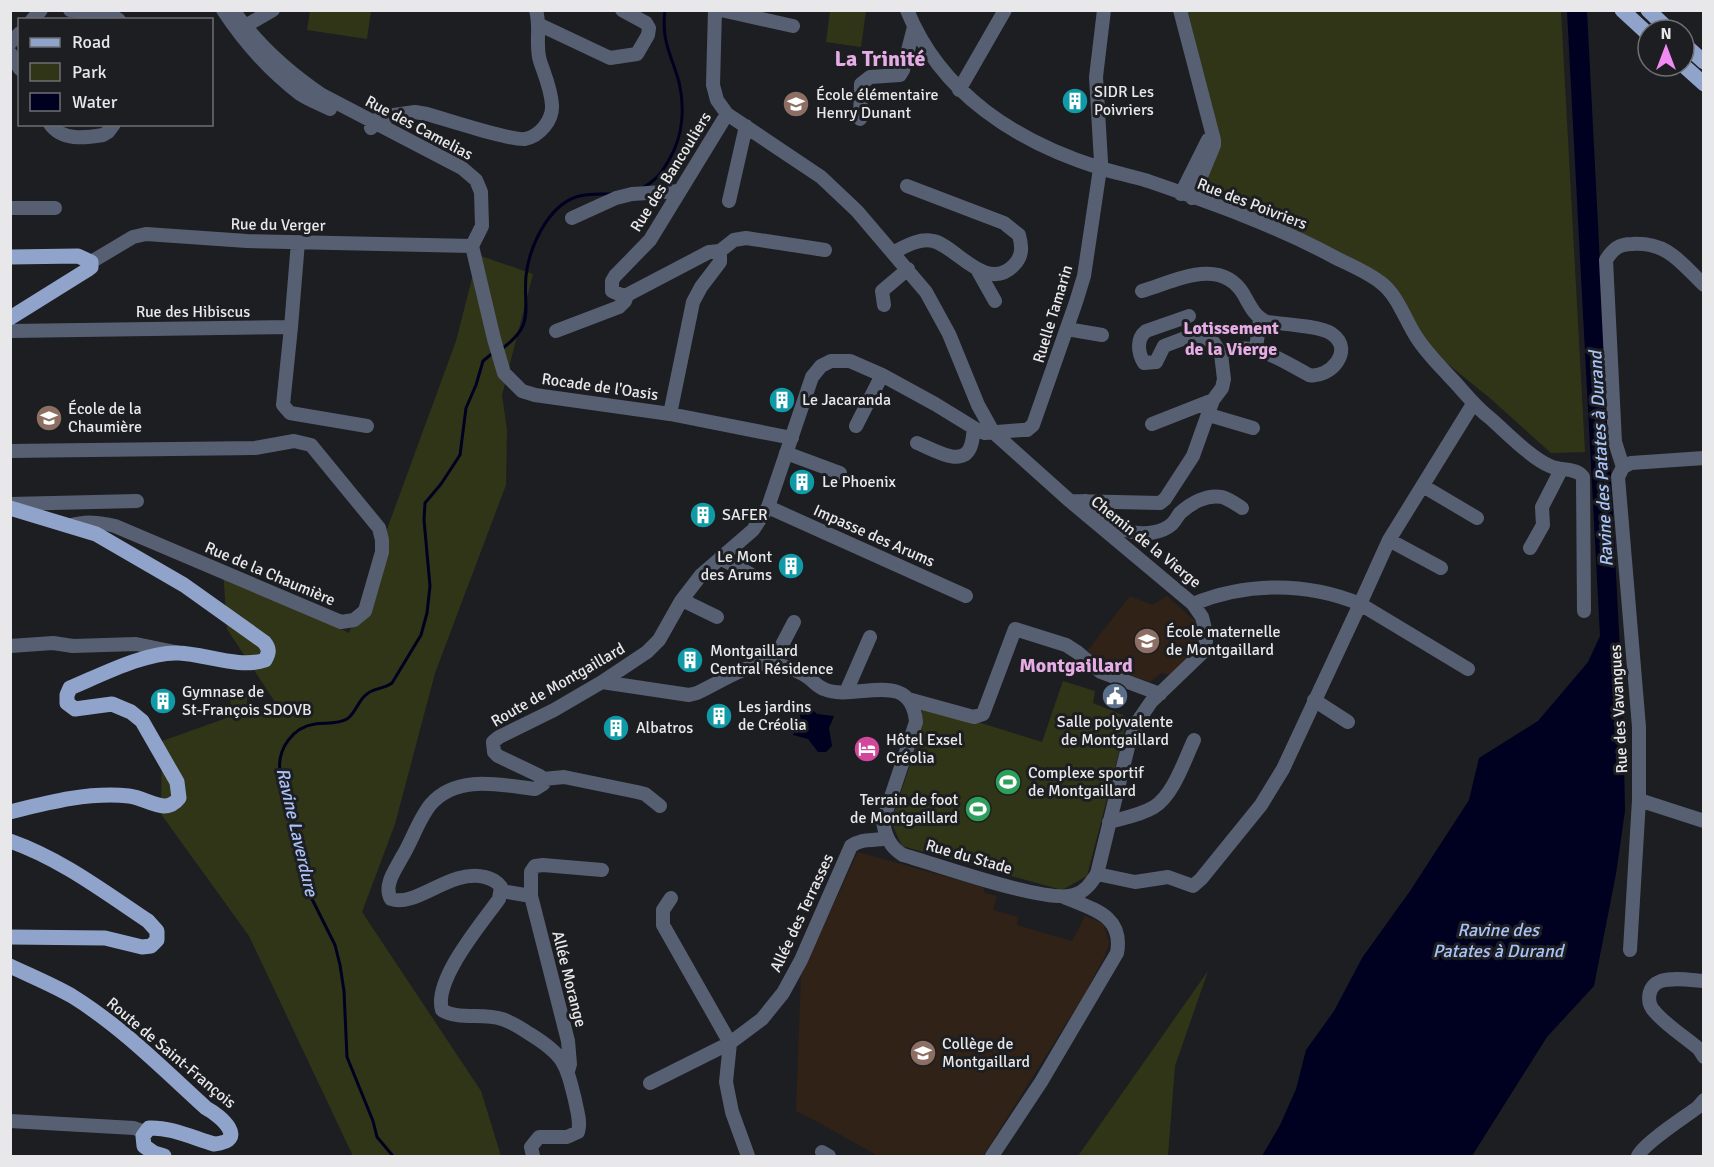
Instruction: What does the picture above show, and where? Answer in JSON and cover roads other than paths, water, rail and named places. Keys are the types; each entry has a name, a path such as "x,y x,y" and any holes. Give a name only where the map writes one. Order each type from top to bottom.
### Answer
{"main road":[{"path":"1622,10 1636,23"},
{"path":"10,257 78,256 91,262 91,267 87,270 10,318"},
{"path":"10,506 96,534 184,585 264,642 268,646 269,653 265,660 249,664 178,652 154,655 70,688 67,695 68,703 75,709 112,704 131,712 142,721 177,782 179,798 174,804 166,807 132,796 86,796 70,797 10,812"},
{"path":"10,841 37,850 59,862 148,921 157,931 157,940 151,946 142,947 105,938 10,937"},
{"name":"Route de Saint-François","path":"10,966 71,996 116,1028 207,1108 219,1115 229,1126 231,1133 220,1144 214,1144 159,1128 149,1128 145,1131"},
{"path":"145,1131 142,1136 144,1146 164,1156"}],"street":[{"path":"70,10 111,14 116,18"},
{"name":"Rue des Camelias","path":"223,10 241,29 303,82 322,95 372,127 462,168 476,180 480,192 482,226 472,246"},
{"name":"Rue des Camelias","path":"233,10 241,29"},
{"path":"241,29 273,10"},
{"path":"536,13 610,58 637,54 648,35 649,28 646,23 622,10"},
{"path":"715,10 713,86 717,100 727,114 834,188 894,252 926,292 949,334 975,397 993,432"},
{"path":"721,10 794,26"},
{"name":"Rue des Poivriers","path":"907,10 914,27 939,68 959,90 990,115 1022,135 1056,152 1099,168 1135,177 1293,235 1380,282 1395,300 1425,349 1473,404 1549,466 1576,471 1583,477 1584,611"},
{"path":"959,90 1005,10"},
{"name":"Ruelle Tamarin","path":"993,432 1027,430 1033,425 1084,276 1101,152 1096,77 1104,10"},
{"path":"1180,10 1214,146 1187,196"},
{"path":"372,127 380,117 415,112 506,136 525,139 536,134 548,122 553,108 547,78 539,59 536,13"},
{"path":"860,119 861,84 870,77 900,75 914,27"},
{"path":"10,53 18,66"},
{"name":"Rue des Bancouliers","path":"627,295 621,296 612,291 611,286 615,276 650,240 727,114"},
{"path":"52,126 58,134 66,136 103,135 112,126"},
{"path":"729,201 746,126"},
{"path":"894,252 915,242 932,240 946,246 955,255 977,269 993,273 1004,272 1014,266 1022,252 1019,235 1004,223 907,186"},
{"path":"572,218 616,198 632,194 680,191"},
{"path":"10,208 55,208"},
{"name":"Rue du Verger","path":"91,262 133,237 146,234 298,242 472,246"},
{"path":"556,331 619,307 627,295 709,252 720,251 734,240 746,238 825,250"},
{"path":"298,242 283,405 290,412 367,426"},
{"name":"Rue des Vavangues","path":"1630,950 1639,800 1639,727 1618,477 1623,467 1615,442 1606,260 1612,250 1623,244 1648,243 1661,247 1673,255 1704,285"},
{"name":"Rocade de l'Oasis","path":"472,246 504,373 522,391 535,395 670,414 792,438"},
{"path":"670,414 693,302 720,262 720,251"},
{"path":"884,305 882,291 908,269"},
{"path":"977,269 995,301"},
{"path":"1142,291 1198,275 1220,274 1230,278 1239,286 1260,319 1325,330 1334,334 1340,343 1342,355 1324,375 1316,376 1309,375 1256,348 1229,349 1221,354"},
{"path":"1070,501 1160,503 1193,456 1213,400 1222,388 1224,379 1221,354 1214,343 1193,335 1164,346 1156,362 1144,363 1140,356 1139,342 1140,336 1146,331 1189,315"},
{"path":"1256,348 1260,319"},
{"name":"Rue des Hibiscus","path":"10,331 291,327"},
{"path":"1067,329 1102,335"},
{"name":"Route de Montgaillard","path":"543,779 498,756 494,752 493,742 602,682 653,647 682,600 701,575 753,530 768,507 812,377 825,363 840,359 850,361 882,375 974,428 985,433 993,432"},
{"path":"856,426 882,375"},
{"path":"1152,424 1213,400"},
{"path":"1064,897 1074,895 1093,880 1135,882 1168,877 1193,886 1214,865 1261,805 1283,769 1389,540 1473,404"},
{"path":"1209,415 1252,428"},
{"path":"917,443 958,457 970,448 974,428"},
{"name":"Chemin de la Vierge","path":"993,432 1070,501 1193,603 1213,596 1280,586 1340,595 1360,603 1468,669"},
{"name":"Rue de la Chaumière","path":"10,451 255,448 294,441 310,445 379,528 382,552 365,611 354,620 340,622 115,526 91,522 69,526"},
{"path":"786,453 840,473"},
{"path":"1623,467 1631,463 1704,458"},
{"path":"1530,548 1543,525 1542,507 1561,470"},
{"path":"1423,486 1477,518"},
{"path":"1085,501 1123,528 1132,532 1149,533 1173,524 1179,514 1206,497 1225,498 1242,507"},
{"path":"10,506 137,501"},
{"name":"Impasse des Arums","path":"768,507 966,596"},
{"path":"1389,540 1441,568"},
{"path":"720,558 750,574"},
{"path":"682,600 717,617"},
{"path":"992,1156 1041,1082 1117,953 1118,939 1115,927 1102,914 1093,880 1129,743 1138,721 1151,702 1202,653 1206,641 1205,629 1202,617 1193,603"},
{"path":"772,664 794,622"},
{"path":"908,699 974,717 984,714 1016,629 1066,645 1101,672 1160,694"},
{"path":"846,692 870,637"},
{"path":"10,646 53,643 73,646 136,644 178,652"},
{"path":"602,682 689,695 698,693 750,667 772,664 800,673 825,690 891,691 902,694 914,706 916,722 883,821 887,838"},
{"path":"1314,700 1348,722"},
{"path":"1109,822 1157,805 1173,784 1194,740"},
{"path":"533,1156 531,1147 539,1137 567,1137 578,1132 579,1121 568,1071 561,1057 552,1048 502,1019 471,1014 453,1015 442,1010 441,995 451,967 499,899 501,891 499,883 480,876 455,878 399,901 391,899 388,890 394,872 430,806 440,795 464,784 535,789 543,784 543,779 564,777 645,794 660,806"},
{"path":"1639,800 1704,821"},
{"name":"Rue du Stade","path":"887,838 896,851 903,855 1048,896 1064,897 1102,914"},
{"name":"Allée des Terrasses","path":"651,1083 729,1043 762,1019 783,993 801,960 851,846 861,840 887,838"},
{"name":"Allée Morange","path":"568,1071 570,1064 568,1041 531,896 531,872 535,866 543,865 602,870"},
{"path":"501,891 531,896"},
{"path":"671,898 663,910 663,925 729,1043 726,1082 732,1112 748,1156"},
{"path":"1704,981 1657,982 1650,990 1649,1001 1654,1011 1699,1049 1704,1056"},
{"path":"1638,1156 1640,1151 1704,1100"},
{"path":"10,1121 134,1128 145,1131"}],"water":[{"name":"Ravine des Patates à Durand","path":"1567,11 1587,11 1623,709 1625,811 1616,874 1594,986 1547,1037 1472,1156 1262,1156 1280,1125 1296,1089 1306,1050 1334,1011 1362,958 1410,891 1469,800 1479,758 1538,721 1588,662 1600,636"},
{"path":"811,708 817,714 834,716 829,728 832,746 826,752 818,752 808,739 793,735 801,721 802,711"}],"waterway":[{"name":"Ravine Laverdure","path":"642,188 655,179 667,163 678,140 682,121 681,92 664,30 665,10"},
{"name":"Ravine Laverdure","path":"500,350 519,333 523,325 528,265 535,241 548,219 566,202 576,197 589,194 613,194"},
{"name":"Ravine Laverdure","path":"393,1156 377,1137 373,1121 347,1057 344,991 340,965 335,945 310,895 280,771 281,755 293,734 307,726 335,723 347,719 367,694 392,683 421,635 427,613 430,586 424,520 425,503 460,455 466,408 483,361 494,352"}],"place":[{"name":"SIDR Les Poivriers","path":"1075,101"},
{"name":"École élémentaire Henry Dunant","path":"796,104"},
{"name":"Le Jacaranda","path":"782,400"},
{"name":"École de la Chaumière","path":"49,418"},
{"name":"Le Phoenix","path":"802,482"},
{"name":"SAFER","path":"703,515"},
{"name":"Le Mont des Arums","path":"791,566"},
{"name":"École maternelle de Montgaillard","path":"1147,641"},
{"name":"Montgaillard Central Résidence","path":"690,660"},
{"name":"Salle polyvalente de Montgaillard","path":"1115,696"},
{"name":"Gymnase de St-François SDOVB","path":"163,701"},
{"name":"Les jardins de Créolia","path":"719,716"},
{"name":"Albatros","path":"616,728"},
{"name":"Hôtel Exsel Créolia","path":"867,749"},
{"name":"Complexe sportif de Montgaillard","path":"1008,782"},
{"name":"Terrain de foot de Montgaillard","path":"978,809"},
{"name":"Collège de Montgaillard","path":"923,1053"}],"district":[{"name":"La Trinité","path":"880,58"},
{"name":"Lotissement de la Vierge","path":"1231,338"},
{"name":"Montgaillard","path":"1076,665"}]}
